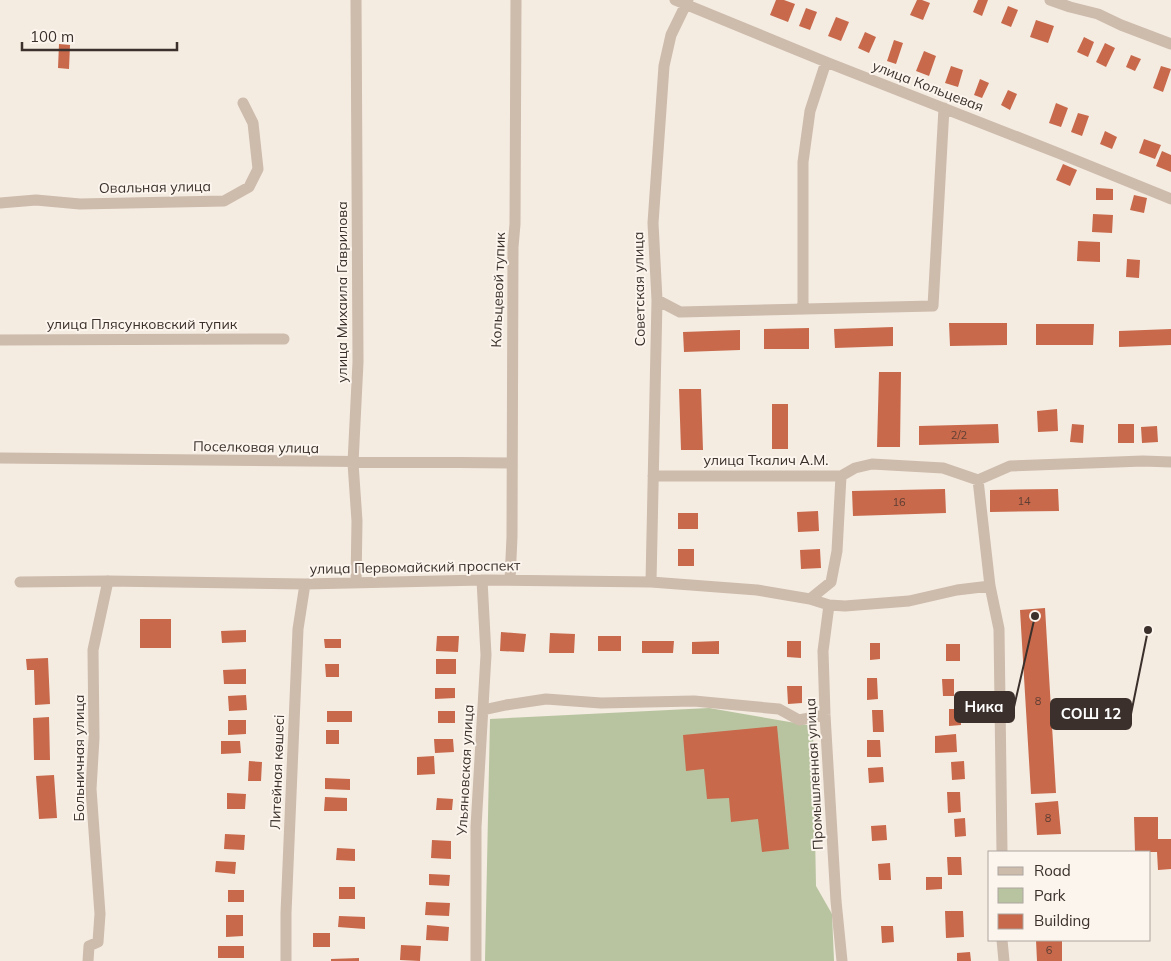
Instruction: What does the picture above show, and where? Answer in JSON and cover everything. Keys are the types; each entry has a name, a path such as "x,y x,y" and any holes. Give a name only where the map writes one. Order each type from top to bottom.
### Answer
{"street":[{"name":"улица Михаила Гаврилова","path":"356,0 358,362 353,463 357,521 356,583"},
{"name":"Кольцевой тупик","path":"510,580 516,0"},
{"path":"1050,0 1070,8 1098,14 1171,44"},
{"name":"улица Кольцевая","path":"683,2 826,62 1171,199"},
{"name":"Советская улица","path":"652,582 657,300 653,223 664,66 671,35 683,2"},
{"path":"803,308 803,162 810,111 826,62"},
{"name":"Овальная улица","path":"0,203 36,200 80,204 224,201 248,187 258,169 253,123 243,103"},
{"path":"657,300 680,312 933,306 944,108"},
{"name":"улица Плясунковский тупик","path":"0,340 284,338"},
{"name":"Поселковая улица","path":"0,458 353,463 512,463"},
{"path":"1002,851 999,629 990,586 978,480 1010,466 1143,461 1171,462"},
{"name":"улица Ткалич А.М.","path":"653,476 840,476 854,468 872,464 943,468 978,480"},
{"path":"810,599 831,582 838,551 840,476"},
{"name":"Ульяновская улица","path":"476,961 476,827 486,655 482,580"},
{"name":"улица Первомайский проспект","path":"20,582 108,581 305,584 510,580 652,582 757,590 810,599"},
{"name":"Больничная улица","path":"88,961 88,946 98,942 100,914 91,789 94,738 93,650 108,581"},
{"name":"Литейная көшесі","path":"286,961 286,913 298,629 305,584"},
{"path":"810,599 829,605 845,606 909,601 957,590 990,586"},
{"name":"Промышленная улица","path":"829,605 823,651 824,715 836,902 842,961"},
{"path":"483,710 546,699 601,703 694,700 779,709 799,720 824,715"},
{"path":"1002,941 1004,961"}],"green space":[{"path":"709,708 813,726 816,886 832,914 834,961 485,961 490,719"}],"building":[{"path":"776,0 784,0 795,4 788,22 770,15"},
{"path":"917,0 930,3 923,20 910,15"},
{"path":"978,0 988,0 982,16 973,12"},
{"path":"1008,6 1018,10 1011,27 1001,23"},
{"path":"806,8 817,12 810,30 799,26"},
{"path":"836,17 849,22 841,41 828,36"},
{"path":"1036,20 1054,26 1048,43 1030,37"},
{"path":"865,32 876,37 869,53 858,48"},
{"path":"1084,37 1094,42 1088,57 1077,52"},
{"path":"894,40 903,43 896,64 887,61"},
{"path":"1105,43 1115,48 1106,67 1096,62"},
{"path":"59,44 70,45 69,69 58,68"},
{"path":"924,51 936,56 929,76 916,71"},
{"path":"1131,55 1141,59 1135,71 1126,67"},
{"path":"951,66 963,70 958,87 945,83"},
{"path":"1161,66 1171,69 1163,92 1153,88"},
{"path":"980,79 989,83 982,98 974,95"},
{"path":"1008,90 1017,94 1010,110 1001,105"},
{"path":"1056,103 1068,108 1061,127 1049,123"},
{"path":"1078,113 1089,116 1082,136 1071,132"},
{"path":"1105,131 1117,137 1112,149 1100,144"},
{"path":"1144,139 1161,145 1155,159 1139,153"},
{"path":"1162,151 1171,155 1171,172 1156,166"},
{"path":"1063,164 1077,170 1070,186 1056,180"},
{"path":"1096,188 1113,189 1113,200 1096,200"},
{"path":"1134,195 1147,198 1144,213 1130,210"},
{"path":"1093,214 1113,215 1112,233 1092,232"},
{"path":"1078,241 1100,242 1100,262 1077,261"},
{"path":"1127,259 1140,260 1139,278 1126,277"},
{"path":"949,323 1007,323 1007,345 950,346"},
{"path":"1036,324 1094,324 1093,345 1036,345"},
{"path":"893,327 893,346 835,348 834,329"},
{"path":"809,328 809,349 764,349 764,329"},
{"path":"1171,329 1171,345 1119,347 1119,331"},
{"path":"740,330 740,350 684,352 683,332"},
{"path":"879,372 901,372 900,447 877,447"},
{"path":"679,389 701,389 703,450 681,450"},
{"path":"772,404 788,404 788,449 772,449"},
{"path":"1057,409 1058,431 1038,432 1037,411"},
{"path":"998,424 999,443 919,445 919,426"},
{"path":"1072,424 1084,425 1083,443 1070,442"},
{"path":"1118,424 1134,424 1134,443 1118,443"},
{"path":"1157,426 1158,442 1142,443 1141,427"},
{"path":"945,489 946,513 853,516 852,491"},
{"path":"1058,489 1059,511 990,512 990,490"},
{"path":"818,511 819,531 798,532 797,512"},
{"path":"678,513 698,513 698,529 678,529"},
{"path":"678,549 694,549 694,566 678,566"},
{"path":"820,549 821,568 801,569 800,550"},
{"path":"1045,608 1056,793 1031,794 1020,610"},
{"path":"140,619 171,619 171,648 140,648"},
{"path":"246,630 246,642 222,643 221,631"},
{"path":"501,632 526,634 524,652 500,651"},
{"path":"550,633 575,634 574,653 549,653"},
{"path":"437,636 459,636 458,652 436,651"},
{"path":"598,636 621,636 621,651 598,651"},
{"path":"324,639 341,639 341,648 325,648"},
{"path":"642,641 674,641 673,653 642,653"},
{"path":"719,641 719,654 692,654 692,642"},
{"path":"787,641 801,641 801,658 787,657"},
{"path":"870,643 880,643 880,659 870,660"},
{"path":"946,644 960,644 960,661 946,661"},
{"path":"48,658 50,704 35,705 34,670 27,670 26,659"},
{"path":"436,659 456,659 456,674 436,674"},
{"path":"325,664 339,664 339,677 326,677"},
{"path":"246,669 246,684 224,684 223,670"},
{"path":"867,678 877,678 878,699 867,700"},
{"path":"942,679 954,679 954,696 943,696"},
{"path":"787,686 802,686 802,703 788,704"},
{"path":"435,688 455,688 455,698 435,699"},
{"path":"246,695 247,710 229,711 228,696"},
{"path":"949,709 960,709 961,725 949,726"},
{"path":"872,710 883,710 884,732 873,732"},
{"path":"327,711 352,711 352,722 327,722"},
{"path":"438,711 455,711 455,723 438,723"},
{"path":"49,717 50,760 34,760 33,718"},
{"path":"228,720 246,720 246,734 228,735"},
{"path":"777,726 789,849 762,852 758,819 731,822 729,798 707,799 704,769 686,771 683,735"},
{"path":"326,730 339,730 339,744 326,744"},
{"path":"956,734 957,752 935,753 935,736"},
{"path":"434,739 453,739 454,752 435,753"},
{"path":"867,740 880,740 881,757 867,757"},
{"path":"221,741 240,741 241,753 221,754"},
{"path":"434,756 435,774 417,775 417,757"},
{"path":"249,761 262,762 261,781 248,781"},
{"path":"964,761 965,779 952,780 951,762"},
{"path":"883,767 884,782 869,783 868,768"},
{"path":"54,775 57,818 39,819 36,776"},
{"path":"325,778 350,779 350,790 325,789"},
{"path":"947,792 960,792 961,812 948,813"},
{"path":"227,793 246,794 245,809 227,809"},
{"path":"325,797 347,798 347,811 324,811"},
{"path":"437,798 453,799 452,810 436,810"},
{"path":"1058,801 1061,834 1037,835 1035,803"},
{"path":"1134,817 1158,817 1158,839 1171,839 1171,869 1158,870 1157,852 1135,851"},
{"path":"965,818 966,836 955,837 954,819"},
{"path":"886,825 887,840 872,841 871,826"},
{"path":"225,834 245,835 244,850 224,849"},
{"path":"432,840 451,841 451,859 431,858"},
{"path":"337,848 355,849 355,861 336,860"},
{"path":"947,857 961,857 962,875 948,875"},
{"path":"216,861 236,862 235,874 215,872"},
{"path":"890,863 891,880 879,880 878,864"},
{"path":"429,874 450,875 449,886 429,885"},
{"path":"926,877 942,877 942,889 926,890"},
{"path":"339,887 355,887 355,899 339,899"},
{"path":"228,890 244,890 244,902 228,902"},
{"path":"426,902 450,903 449,916 425,915"},
{"path":"945,911 963,911 964,937 946,938"},
{"path":"226,915 243,915 243,936 226,937"},
{"path":"339,916 365,917 365,929 338,927"},
{"path":"427,925 449,927 448,941 426,940"},
{"path":"881,926 893,926 894,942 882,943"},
{"path":"313,933 330,933 330,947 313,947"},
{"path":"1036,941 1062,941 1062,961 1037,961"},
{"path":"401,945 421,946 420,961 400,960"},
{"path":"218,946 244,946 244,958 218,958"},
{"path":"970,952 971,961 957,961 957,953"},
{"path":"359,958 359,961 331,961 331,959"}],"place":[{"name":"Ника","path":"1035,616"},
{"name":"СОШ 12","path":"1148,630"}]}
